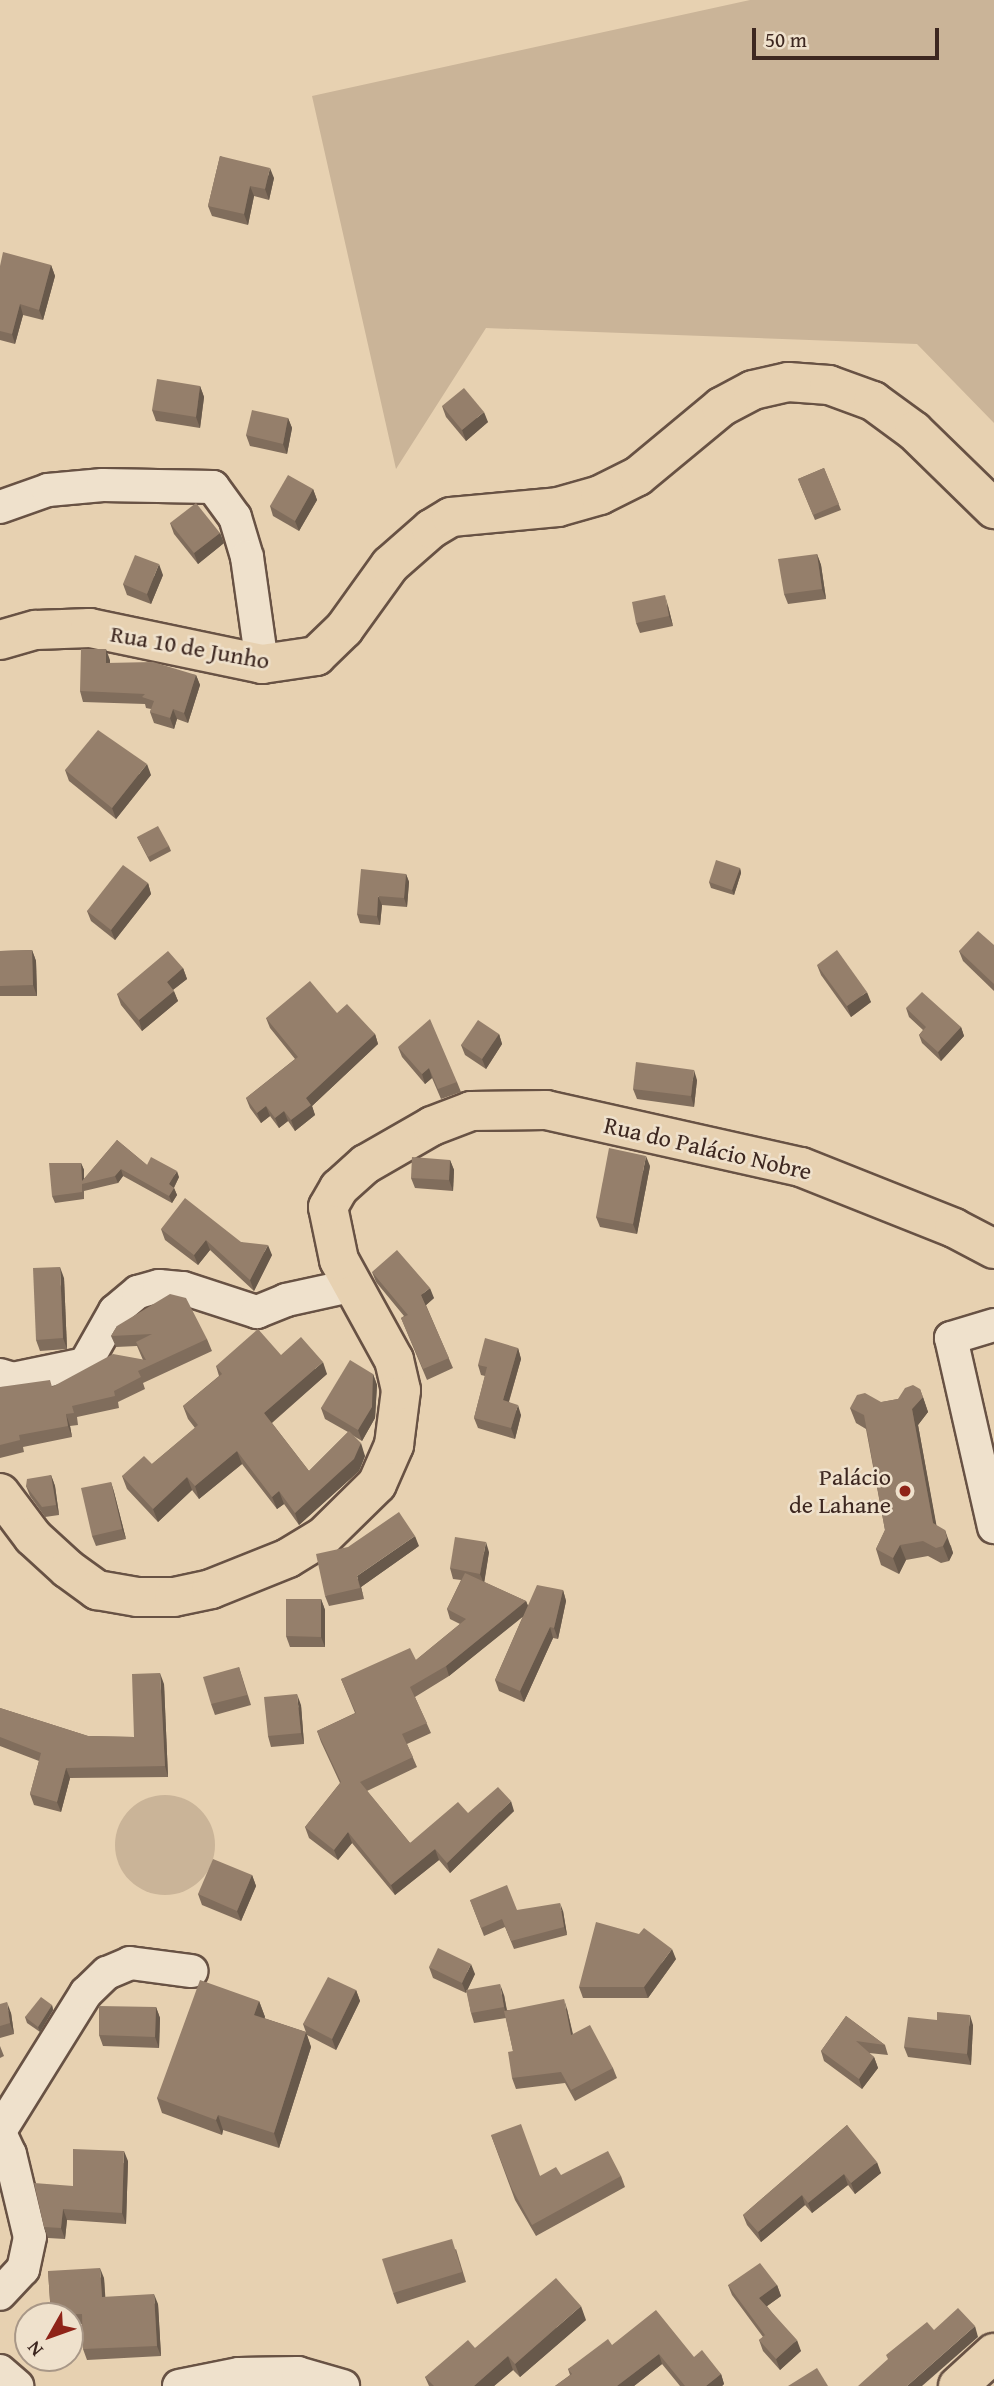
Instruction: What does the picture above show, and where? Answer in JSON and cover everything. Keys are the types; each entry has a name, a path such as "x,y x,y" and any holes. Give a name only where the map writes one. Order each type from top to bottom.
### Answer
{"main road":[{"name":"Rua 10 de Junho","path":"0,640 36,630 90,628 262,664 316,656 344,629 412,542 451,517 558,507 600,495 639,476 721,407 753,390 788,382 829,385 873,401 914,431 994,509"},
{"name":"Rua do Palácio Nobre","path":"0,1493 33,1537 68,1569 97,1590 137,1597 174,1597 211,1589 315,1542 377,1484 399,1423 401,1390 394,1360 351,1286 332,1238 328,1207 339,1188 366,1164 451,1116 494,1108 545,1110 801,1167 954,1228 994,1249"},
{"path":"958,2386 994,2353"}],"street":[{"path":"0,507 48,490 103,485 214,487 235,517 247,557 262,664"},
{"path":"0,1375 13,1379 85,1364 116,1311 138,1292 159,1286 183,1288 257,1312 310,1293 351,1286"},
{"path":"994,1325 951,1338 994,1527"},
{"path":"0,2294 23,2269 30,2237 10,2154 0,2132 86,1993 107,1973 130,1964 191,1971"},
{"path":"0,2371 17,2386"},
{"path":"179,2386 239,2374 298,2373 343,2386"}],"shaded area":[{"path":"750,0 994,0 994,423 917,344 486,328 396,469 312,96"},
{"path":"165,1795 184,1798 201,1809 212,1826 215,1845 212,1864 201,1881 184,1892 165,1895 146,1892 129,1881 118,1864 115,1845 118,1826 129,1809 146,1798"}],"building":[{"path":"220,156 270,168 265,189 250,186 244,214 208,206"},
{"path":"3,252 51,265 39,310 20,304 12,334 0,331 0,266"},
{"path":"157,379 200,386 196,417 152,410"},
{"path":"464,388 484,412 462,430 442,406"},
{"path":"252,410 288,418 283,444 246,435"},
{"path":"824,468 839,504 813,515 798,479"},
{"path":"288,475 313,489 295,521 270,506"},
{"path":"196,503 220,533 194,553 170,523"},
{"path":"817,554 822,589 784,594 778,559"},
{"path":"135,555 159,564 147,594 123,584"},
{"path":"665,595 669,616 636,623 632,602"},
{"path":"81,649 106,649 106,663 153,662 196,675 184,713 173,709 170,718 150,712 154,701 142,697 145,694 80,691"},
{"path":"98,730 147,764 112,808 65,770"},
{"path":"158,826 169,846 148,857 137,837"},
{"path":"716,860 740,868 732,890 709,882"},
{"path":"123,865 148,883 111,930 87,911"},
{"path":"361,869 406,874 404,898 378,896 377,916 357,914"},
{"path":"978,931 994,945 994,984 959,951"},
{"path":"32,950 33,985 0,986 0,951"},
{"path":"837,950 867,992 847,1006 817,965"},
{"path":"168,951 183,968 167,982 174,991 139,1020 117,994"},
{"path":"310,981 337,1013 347,1004 375,1034 306,1098 311,1105 291,1120 284,1111 275,1118 266,1106 257,1113 246,1098 298,1057 266,1018"},
{"path":"922,992 961,1027 938,1052 919,1035 926,1027 906,1008"},
{"path":"430,1019 457,1082 438,1089 429,1068 422,1074 398,1047"},
{"path":"478,1020 499,1034 482,1059 461,1045"},
{"path":"636,1062 694,1070 691,1096 633,1089"},
{"path":"117,1140 147,1165 151,1157 177,1171 169,1184 174,1188 169,1196 121,1169 115,1176 82,1184 82,1192 52,1196 49,1163 81,1163 82,1181"},
{"path":"609,1148 646,1156 633,1224 596,1217"},
{"path":"412,1157 450,1160 449,1180 411,1178"},
{"path":"185,1198 241,1242 268,1245 250,1280 206,1240 194,1255 161,1229"},
{"path":"397,1250 430,1288 421,1295 449,1358 423,1369 401,1318 408,1315 372,1272"},
{"path":"60,1267 63,1338 36,1340 33,1268"},
{"path":"170,1294 186,1298 207,1339 138,1371 141,1377 114,1391 115,1396 72,1406 74,1413 66,1414 68,1426 19,1435 20,1440 0,1445 0,1387 50,1380 52,1387 113,1354 146,1360 136,1342 152,1334 111,1336 117,1326"},
{"path":"258,1329 281,1355 301,1337 323,1362 264,1413 309,1471 349,1431 361,1443 354,1459 295,1513 279,1491 272,1497 237,1451 195,1486 187,1477 153,1509 122,1476 144,1456 152,1464 198,1425 183,1406 222,1374 216,1366"},
{"path":"485,1338 518,1348 503,1400 518,1405 511,1428 474,1418 487,1367 478,1365"},
{"path":"350,1360 373,1374 372,1407 358,1430 321,1408"},
{"name":"Palácio de Lahane","path":"913,1385 920,1389 923,1397 912,1409 933,1523 945,1530 947,1538 943,1546 936,1548 923,1541 900,1545 893,1558 876,1549 885,1530 864,1415 850,1408 857,1395 865,1393 881,1402 898,1399 905,1388"},
{"path":"51,1475 56,1505 42,1507 26,1486 27,1479"},
{"path":"111,1482 122,1529 92,1536 81,1488"},
{"path":"399,1512 415,1536 357,1576 360,1588 325,1596 316,1554 348,1547"},
{"path":"455,1537 486,1542 480,1574 450,1568"},
{"path":"465,1573 526,1601 446,1666 410,1687 427,1723 402,1734 413,1757 360,1782 410,1843 458,1802 468,1813 498,1787 511,1801 447,1863 435,1849 391,1885 348,1832 334,1850 305,1827 341,1782 317,1731 356,1713 341,1679 410,1648 416,1660 466,1619 447,1609"},
{"path":"537,1585 563,1590 554,1628 550,1627 520,1691 495,1680"},
{"path":"286,1599 321,1599 321,1637 286,1636"},
{"path":"239,1667 247,1695 211,1704 203,1677"},
{"path":"160,1673 165,1766 66,1768 57,1802 30,1794 41,1753 0,1737 0,1708 88,1736 134,1737 132,1674"},
{"path":"297,1694 301,1733 268,1736 264,1697"},
{"path":"213,1859 252,1875 237,1911 198,1894"},
{"path":"507,1885 517,1910 560,1903 564,1927 511,1941 502,1919 481,1928 470,1900"},
{"path":"596,1922 639,1934 644,1928 672,1949 644,1987 579,1987"},
{"path":"438,1948 471,1964 462,1983 429,1967"},
{"path":"328,1977 356,1990 332,2039 303,2024"},
{"path":"200,1980 259,2001 254,2015 306,2032 274,2133 218,2115 216,2120 157,2098"},
{"path":"500,1984 504,2007 471,2013 466,1990"},
{"path":"41,1997 52,2005 38,2027 25,2017"},
{"path":"564,1999 571,2035 590,2025 613,2068 571,2090 561,2072 512,2078 508,2052 513,2051 504,2011"},
{"path":"7,2002 10,2023 0,2026 0,2004"},
{"path":"99,2006 156,2007 155,2037 99,2035"},
{"path":"937,2012 970,2015 967,2054 904,2047 908,2017 937,2020"},
{"path":"846,2016 885,2045 856,2041 874,2057 859,2079 821,2051"},
{"path":"521,2124 540,2176 556,2167 561,2175 608,2151 621,2176 532,2225 512,2189 491,2135"},
{"path":"847,2125 877,2162 851,2183 844,2174 808,2203 802,2195 758,2232 743,2215"},
{"path":"73,2149 124,2151 122,2213 63,2209 61,2228 44,2227 34,2183 73,2186"},
{"path":"452,2239 462,2272 393,2293 382,2259"},
{"path":"760,2263 777,2285 759,2298 797,2340 776,2359 759,2340 765,2335 728,2285"},
{"path":"100,2268 102,2297 154,2294 157,2346 84,2349 84,2302 50,2302 48,2271"},
{"path":"556,2278 581,2306 515,2364 508,2356 474,2386 434,2386 425,2377 468,2340 475,2348"},
{"path":"958,2308 975,2326 907,2386 858,2386 888,2359 886,2355 927,2322 934,2330"},
{"path":"656,2310 694,2357 702,2350 721,2374 706,2386 685,2386 659,2354 617,2386 555,2386 572,2374 568,2369 608,2339 612,2345"},
{"path":"817,2368 828,2386 788,2386"}],"place":[{"name":"Palácio de Lahane","path":"905,1491"}]}
